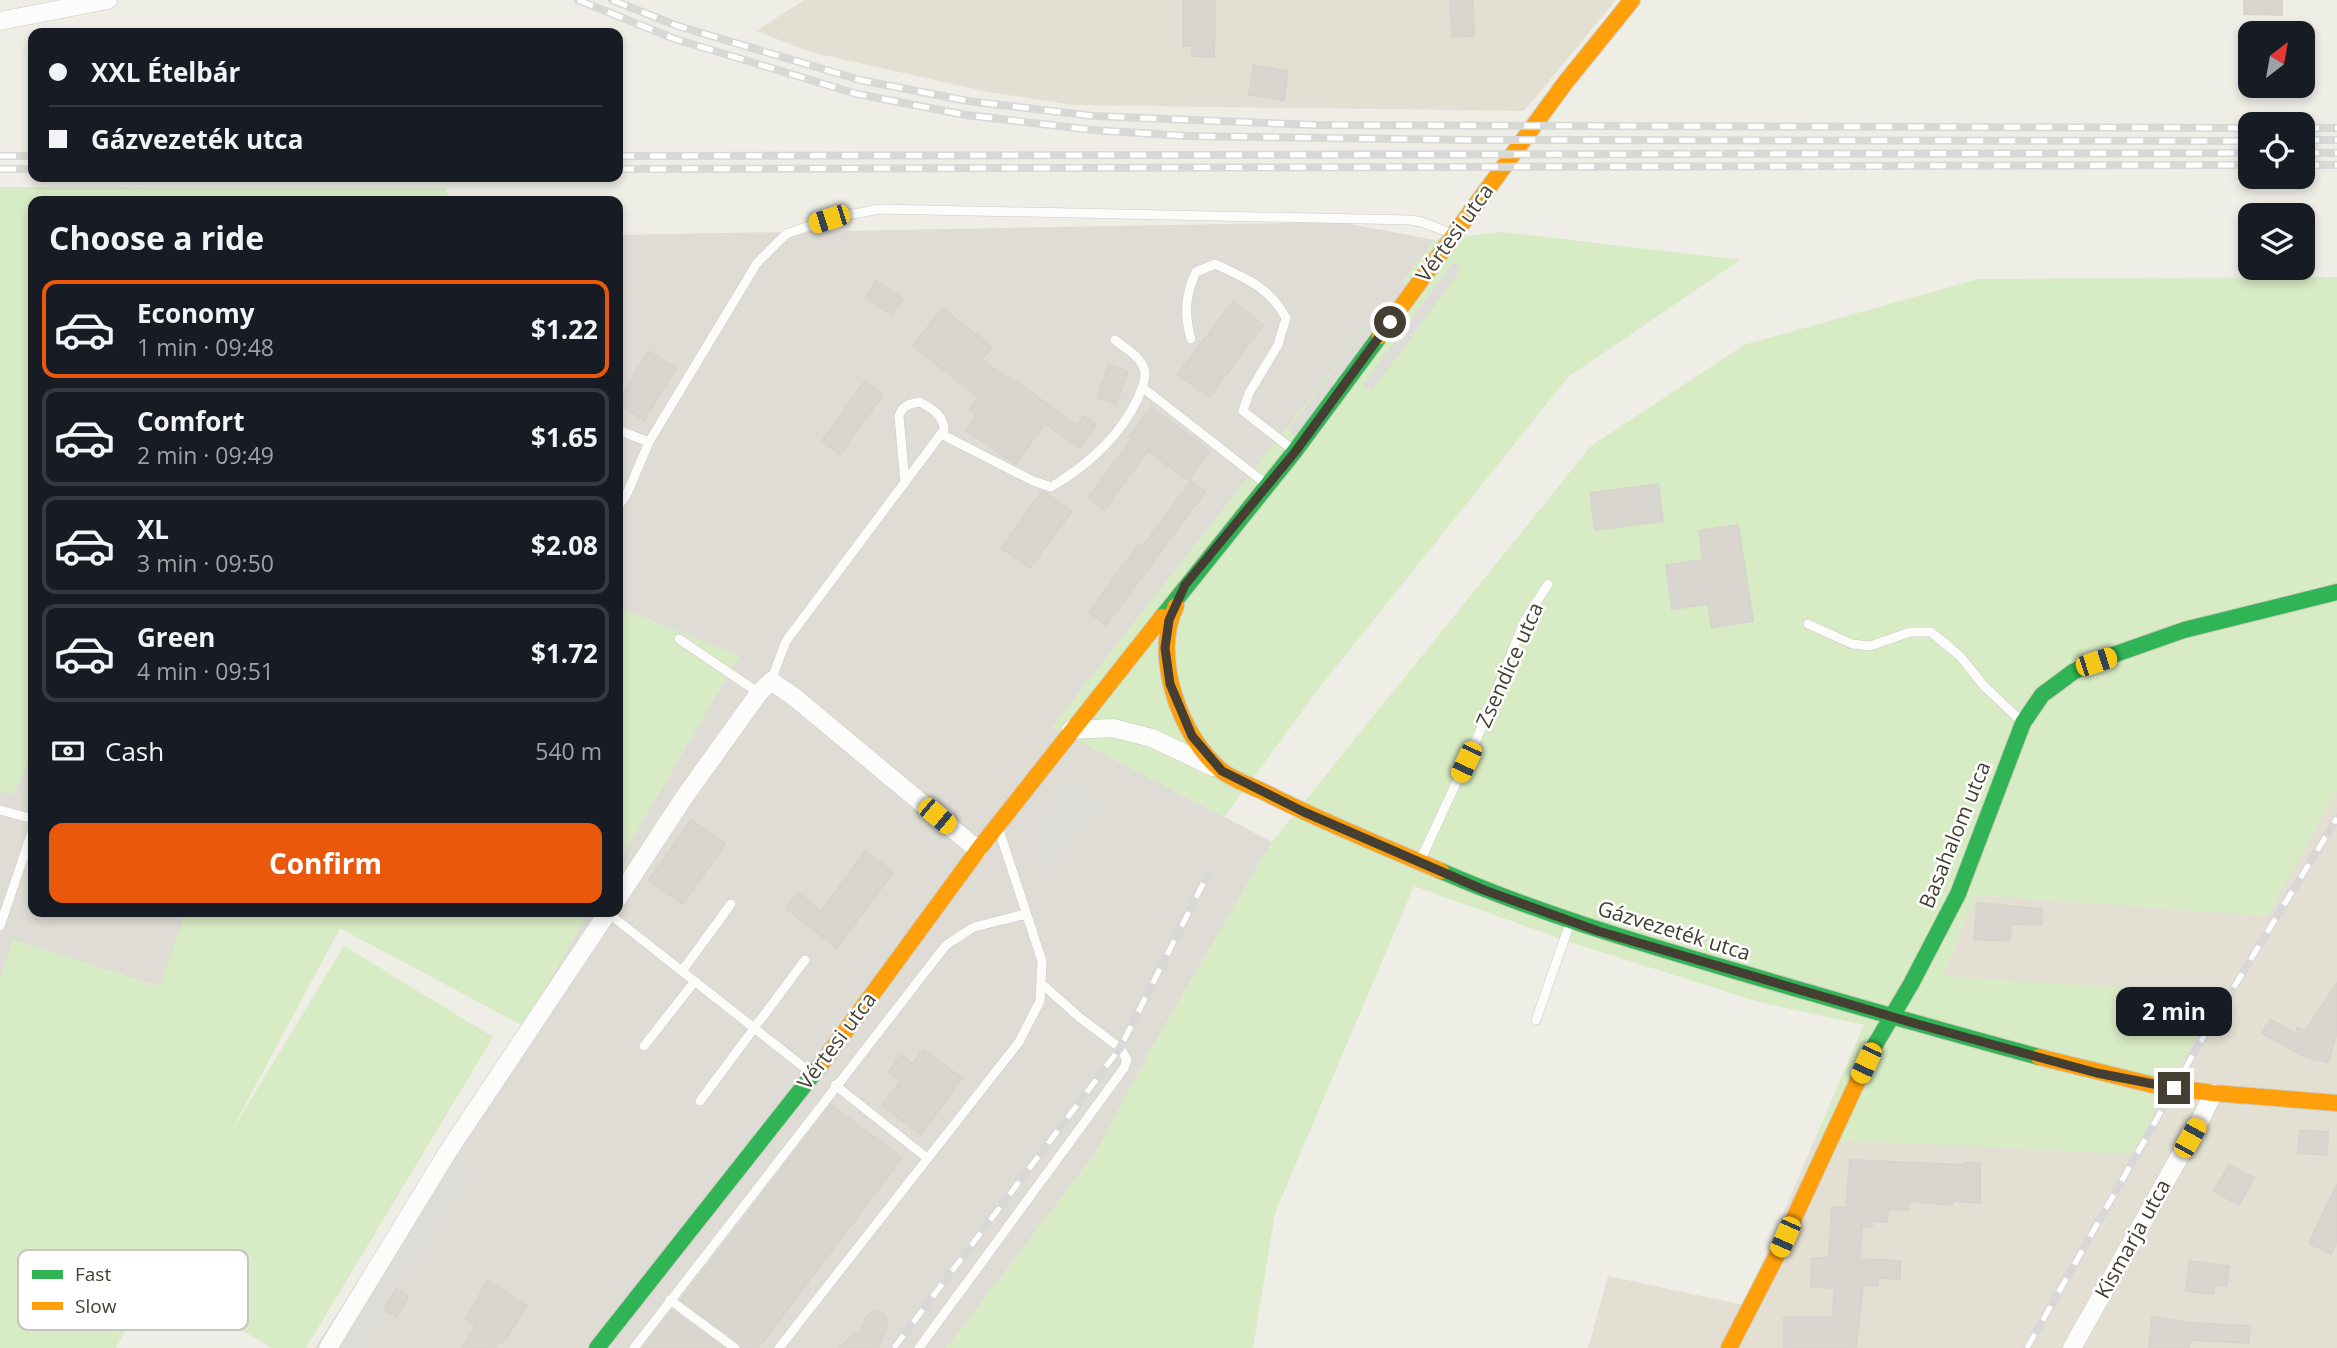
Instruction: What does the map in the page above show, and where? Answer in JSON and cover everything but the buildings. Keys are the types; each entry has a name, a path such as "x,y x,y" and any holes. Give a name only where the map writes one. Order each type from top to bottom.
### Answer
{"street":[{"path":"0,20 108,0"},
{"name":"Vértesi utca","path":"597,1348 813,1075 978,850 1071,730 1185,585 1295,452 1565,83 1632,0"},
{"name":"Gázvezeték utca","path":"1185,585 1169,620 1165,648 1170,684 1192,736 1222,771 1304,812 1484,890 1571,922 1891,1017 2097,1073 2153,1085 2213,1093 2337,1102"},
{"name":"Basahalom utca","path":"1729,1348 1776,1257 1877,1040 1958,894 2023,723 2042,695 2073,673 2096,662 2184,629 2337,592"},
{"path":"623,890 685,796 765,687 793,695 978,850"},
{"path":"1071,730 1113,728 1152,738 1222,771"},
{"path":"328,1348 447,1153 605,917"},
{"name":"Kismarja utca","path":"2072,1348 2213,1093"}],"lane":[{"path":"623,500 649,442 757,262 786,234 829,219 879,209 1410,220 1454,235"},
{"path":"1191,339 1185,318 1187,290 1196,272 1216,264 1255,283 1277,301 1286,318 1278,345 1249,393 1243,411 1295,452"},
{"path":"941,434 1033,481 1051,487 1092,458 1113,438 1131,411 1142,387 1145,373 1138,358 1115,340"},
{"path":"1142,387 1267,485"},
{"path":"679,639 765,687 786,641 905,483 941,434 944,423 920,402 908,404 902,409 900,416 905,483"},
{"path":"623,432 649,442"},
{"name":"Zsendice utca","path":"1420,862 1478,736 1524,622 1548,584"},
{"path":"1808,624 1852,644 1870,646 1910,632 1931,632 1960,656 1984,686 2023,723"},
{"path":"0,810 28,818"},
{"path":"779,1348 1019,1042 1040,1001 1042,961 997,825"},
{"path":"0,926 28,845"},
{"path":"682,971 730,904"},
{"path":"634,1348 946,945 974,928 1026,914"},
{"path":"614,917 813,1075"},
{"path":"1536,1020 1571,922"},
{"path":"700,1101 805,960"},
{"path":"644,1046 695,981"},
{"path":"919,1348 1124,1068 1127,1060 1120,1048 1079,1017 1041,983"},
{"path":"835,1086 927,1158"},
{"path":"670,1300 735,1348"}],"shaded area":[{"path":"804,0 1616,0 1524,111 1074,105 988,92 810,52 756,31"},
{"path":"1339,222 1435,240 1052,727 1272,842 1155,1042 1096,1152 947,1348 334,1348 586,917 623,917 623,854 739,656 623,609 623,235"},
{"path":"1453,262 1462,268 1372,391 1363,385"},
{"path":"1402,282 1411,289 1296,437 1288,430"},
{"path":"28,761 28,917 184,917 160,987 13,940 0,979 0,790 13,794"},
{"path":"1071,773 1110,799 1046,884 1031,860 1028,837 1037,813"},
{"path":"2337,791 2337,1348 1588,1348 1608,1276 1744,1305 1815,1139 2133,1153 1942,977 1976,895 2266,916"},
{"path":"444,1147 479,1170 365,1348 315,1348"}],"green space":[{"path":"0,187 446,188 448,196 28,196 28,761 13,795 0,790"},
{"path":"1502,232 1740,260 1568,377 1323,683 1224,817 1052,727 1435,240"},
{"path":"2315,277 2337,277 2337,791 2267,916 1976,895 1942,976 2218,994 2133,1154 1815,1139 1864,1025 1759,1002 1564,940 1414,886 1275,1213 1253,1348 947,1348 1096,1152 1155,1042 1272,842 1591,446 1744,345 1978,279 2238,278 2238,280 2315,280"},
{"path":"623,609 739,656 623,854"},
{"path":"184,917 586,917 523,1026 340,928 228,1137 344,946 493,1037 306,1348 272,1348 242,1330 248,1330 248,1250 18,1250 18,1330 125,1330 116,1348 0,1348 0,979 13,940 159,987"}],"railway":[{"path":"578,0 675,39 857,94 966,115 1093,130 1187,136 1471,140 2238,141"},
{"path":"612,0 678,26 860,80 968,101 1093,116 1316,125 2238,128"},
{"path":"2315,128 2337,128"},
{"path":"2315,140 2337,140"},
{"path":"623,156 2238,153"},
{"path":"2315,153 2337,153"},
{"path":"0,156 28,156"},
{"path":"623,169 2238,165"},
{"path":"2315,165 2337,165"},
{"path":"0,169 28,169"},
{"path":"2027,1348 2198,1046 2337,818"},
{"path":"894,1348 1120,1048 1207,876"}],"traffic: fast":[{"path":"1162,617 1295,451 1380,336"},
{"path":"1872,1050 1911,984 1958,894 2023,723 2042,695 2073,672 2096,661 2184,630 2337,592"},
{"path":"1441,871 1512,900 1621,937 2039,1057"},
{"path":"597,1348 822,1063"}],"traffic: slow":[{"path":"1380,336 1565,83 1632,0"},
{"path":"1176,606 1169,626 1168,671 1182,717 1207,756 1222,771 1239,781 1441,871"},
{"path":"822,1063 978,850 1162,617"},
{"path":"1729,1348 1776,1257 1872,1050"},
{"path":"2039,1057 2153,1085 2213,1093 2337,1103"}],"route":[{"path":"1390,322 1295,452 1185,585 1169,620 1165,648 1170,684 1192,736 1222,771 1304,812 1484,890 1598,931 1917,1024 2097,1073 2174,1088"}]}
